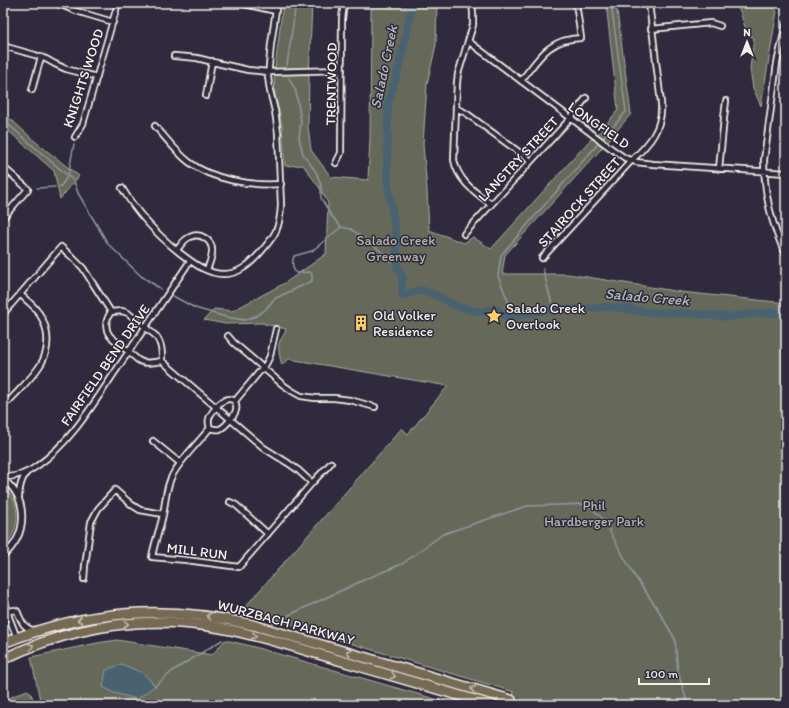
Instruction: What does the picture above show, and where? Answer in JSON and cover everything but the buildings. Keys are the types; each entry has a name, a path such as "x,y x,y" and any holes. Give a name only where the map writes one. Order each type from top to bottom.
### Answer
{"highway":[{"name":"WURZBACH PARKWAY","path":"3,643 36,631 83,619 124,614 163,612 214,617 276,631 511,700"},
{"name":"WURZBACH PARKWAY","path":"3,659 42,642 91,628 110,625 158,622 189,624 225,629 267,639 492,705"}],"street":[{"path":"56,3 76,11 113,22"},
{"name":"KNIGHTS WOOD","path":"75,137 83,124 118,3"},
{"path":"239,3 276,11"},
{"path":"122,188 134,208 156,233 190,261 207,270 225,274 237,271 251,263 270,242 278,227 280,217 281,184 278,128 270,91 268,72 277,3"},
{"name":"TRENTWOOD","path":"336,163 341,153 342,19 344,3"},
{"path":"472,3 473,25 457,82 454,155 456,168 465,183 492,204"},
{"path":"521,81 546,49 564,40 580,38 576,3"},
{"name":"STAIROCK STREET","path":"542,258 643,149 655,133 659,124 661,103 649,3"},
{"path":"651,29 711,23 720,26"},
{"path":"786,25 777,63 764,160 765,189 777,234 786,255"},
{"name":"LONGFIELD","path":"468,41 625,158 636,162 653,164 786,173"},
{"path":"3,46 41,57 66,69 97,77"},
{"path":"174,56 187,56 248,70 268,72 342,70"},
{"path":"32,90 41,57"},
{"path":"206,96 212,61"},
{"name":"LANGTRY STREET","path":"464,234 570,118 586,98"},
{"path":"719,169 726,101"},
{"path":"456,108 466,113 531,161"},
{"path":"155,126 184,158 203,172 230,180 263,184 281,184"},
{"path":"3,167 28,188 3,218"},
{"path":"176,250 185,240 190,237 199,236 207,240 210,243 212,250 211,259 207,270"},
{"path":"3,314 61,247 83,268 111,312"},
{"name":"FAIRFIELD BEND DRIVE","path":"3,478 14,477 28,472 37,466 50,456 78,426 190,261"},
{"path":"10,402 41,363 47,344 46,329 40,315 20,294"},
{"path":"111,312 122,311 128,313 156,336 161,345 162,361 264,448 298,470 312,483"},
{"path":"111,312 106,322 110,336 141,362 162,361"},
{"path":"234,401 263,368 270,356 276,328"},
{"path":"228,336 234,343 286,388 301,396 350,400 375,406"},
{"path":"210,428 208,425 210,414 222,401 230,399 234,401"},
{"path":"210,428 216,430 220,429 230,420 236,411 234,401"},
{"path":"84,579 91,522 101,504 115,490 132,506 140,510 163,514 167,488 173,473 210,428"},
{"path":"153,440 180,463"},
{"path":"230,502 236,505 268,534 332,462"},
{"name":"FAIRFIELD BEND DRIVE","path":"3,556 14,544 21,530 22,514 19,498 20,486 23,478 28,472"},
{"name":"FAIRFIELD BEND DRIVE","path":"3,478 19,498"},
{"name":"MILL RUN","path":"163,514 152,557 239,567 268,534"},
{"path":"3,592 5,597 5,612 17,638"},
{"path":"5,612 14,610 17,611 24,625 27,628 36,631"}],"green space":[{"name":"Phil Hardberger Park","path":"283,3 312,3 308,126 311,150 331,177 368,180 370,138 371,10 373,3 437,3 436,45 427,84 423,144 429,230 464,243 473,237 491,249 590,140 598,134 618,110 606,3 616,3 631,114 505,255 502,274 568,274 681,292 786,303 786,705 558,705 544,701 542,705 510,705 514,692 299,628 245,607 402,428 408,434 448,386 289,359 282,365 279,347 280,341 286,329 261,323 226,324 204,320 214,309 232,311 285,283 326,254 328,203 321,190 303,165 285,166 282,126 275,95 274,76"},
{"path":"732,3 768,3 777,11 761,106 753,88 750,69 754,38 747,34 740,11"},
{"path":"3,113 37,143 79,176 60,199 54,171 3,126"},
{"path":"3,486 14,501 17,517 13,534 3,549"},
{"path":"117,640 212,655 225,640 456,705 41,705 31,657"},
{"path":"27,690 30,692 36,705 8,705 6,702 7,699"}],"water":[{"path":"121,664 143,673 155,686 137,699 114,693 103,687 106,670"}],"waterway":[{"path":"287,65 296,3"},
{"name":"Salado Creek","path":"402,280 403,278 397,267 396,236 387,177 388,103 398,70 412,3"},
{"path":"603,138 626,112 611,3"},
{"path":"289,78 296,92 301,121 299,138 303,154 316,172 321,185 321,198 330,214 341,227 351,229 377,248 397,267"},
{"path":"3,120 74,181 78,193 108,244 141,276 161,289"},
{"path":"60,187 68,176 74,144"},
{"path":"514,316 498,276 501,255 597,145"},
{"path":"37,188 55,187"},
{"path":"173,296 195,308 226,317 244,320 256,316 265,310 274,299 312,281 312,274 310,272 296,273 293,265 294,256 312,251 341,227"},
{"path":"543,269 553,309"},
{"name":"Salado Creek","path":"402,285 403,295 421,290 433,294 458,307 483,312 488,310 497,310 507,317 553,309 605,307 647,312 728,317 760,313 786,313"},
{"path":"272,623 368,578 402,564 443,534 527,506 587,504 605,521 634,575 657,608 675,639 678,672 688,705"},
{"path":"155,686 174,670 222,640"}],"tunnel":[{"path":"511,700 528,705"}],"place":[{"name":"Salado Creek Overlook","path":"494,316"},
{"name":"Old Volker Residence","path":"361,323"}],"park label":[{"name":"Salado Creek Greenway","path":"396,248"}]}
